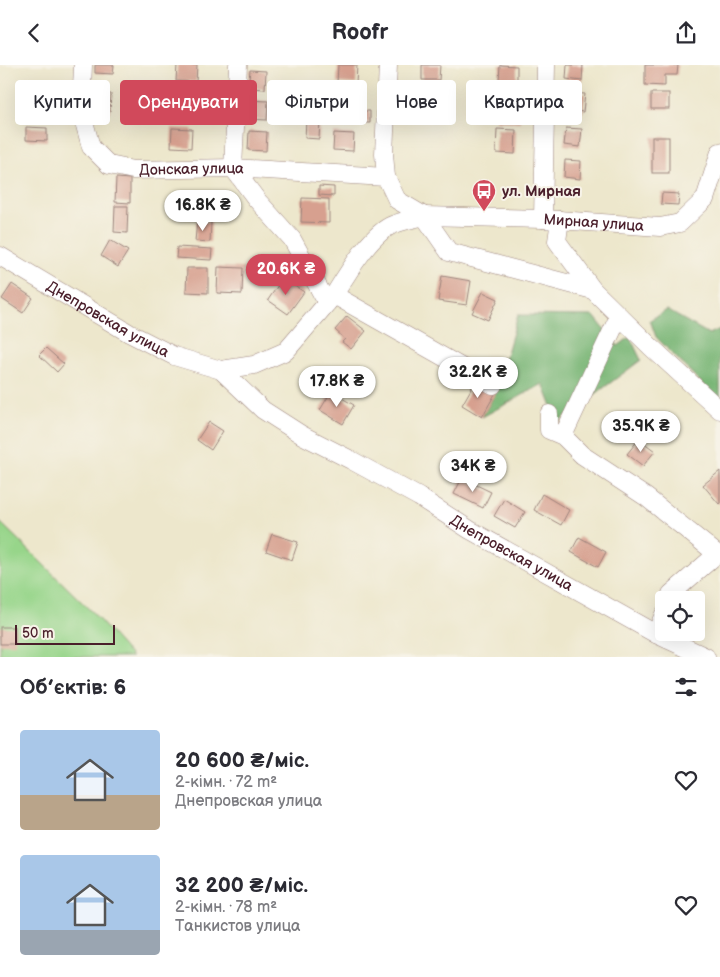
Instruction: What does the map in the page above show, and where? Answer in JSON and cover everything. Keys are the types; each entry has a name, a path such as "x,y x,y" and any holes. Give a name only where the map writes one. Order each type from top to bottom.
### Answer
{"street":[{"name":"Донская улица","path":"83,65 81,111 91,147 109,165 133,170 233,168 386,177"},
{"path":"238,65 233,168 292,239 330,299 493,385"},
{"path":"388,65 384,154 386,177 397,200 424,216 449,252 593,290"},
{"path":"546,65 552,220 557,241 593,290 619,317 720,410"},
{"name":"Мирная улица","path":"424,216 552,220 660,227 680,223 705,199 720,152"},
{"name":"Днепровская улица","path":"0,256 129,333 174,356 221,370 254,365 286,351 330,299 379,233 392,225 424,216"},
{"path":"563,436 619,317"},
{"name":"Днепровская улица","path":"221,370 263,409 302,435 411,493 470,530 655,633"},
{"path":"550,414 549,429 563,436 582,455 646,497 717,554 674,591"},
{"name":"Днепровская улица","path":"671,641 706,657"}],"green space":[{"path":"667,310 709,334 720,329 720,402 656,337 650,320"},
{"path":"518,315 594,316 618,346 630,337 641,360 558,422 543,384 482,417 495,394"},
{"path":"0,522 93,613 132,657 0,657"}],"building":[{"path":"95,65 114,65 113,74 95,73"},
{"path":"177,65 197,65 196,80 176,80"},
{"path":"338,65 357,65 356,80 337,80"},
{"path":"422,65 440,65 439,80 422,80"},
{"path":"500,65 517,66 517,80 499,80"},
{"path":"567,65 583,65 582,81 566,79"},
{"path":"645,65 678,65 677,75 665,75 665,86 645,85"},
{"path":"250,70 266,71 265,89 257,89 257,80 249,80"},
{"path":"651,93 669,93 669,109 651,109"},
{"path":"582,94 585,94 582,112"},
{"path":"257,100 267,101 267,120 257,120"},
{"path":"367,111 370,111 370,123 367,123"},
{"path":"306,125 320,125 319,139 305,138"},
{"path":"26,127 47,128 47,141 26,140"},
{"path":"172,128 192,129 191,148 171,147"},
{"path":"566,128 582,129 580,147 564,145"},
{"path":"497,129 516,130 515,154 496,153"},
{"path":"249,131 267,132 266,151 248,150"},
{"path":"334,133 354,134 353,151 333,150"},
{"path":"652,137 669,137 669,173 652,173"},
{"path":"565,160 581,161 580,179 564,177"},
{"path":"116,178 130,179 130,203 115,202"},
{"path":"319,186 334,187 334,196 319,195"},
{"path":"180,192 203,194 202,215 179,215"},
{"path":"662,193 679,194 678,205 661,204"},
{"path":"302,198 329,199 329,223 301,222"},
{"path":"115,206 128,206 127,233 114,232"},
{"path":"197,221 211,222 210,242 195,241"},
{"path":"110,240 128,251 118,267 101,256"},
{"path":"177,247 212,249 211,260 176,258"},
{"path":"218,267 243,268 242,294 217,293"},
{"path":"187,268 208,268 208,293 186,292"},
{"path":"442,276 471,281 467,305 438,301"},
{"path":"283,278 304,292 288,314 268,300"},
{"path":"12,284 33,298 23,313 2,299"},
{"path":"483,292 498,299 488,320 472,313"},
{"path":"347,316 366,331 351,349 342,342 345,339 335,330"},
{"path":"46,348 64,364 57,372 39,355"},
{"path":"475,382 495,394 482,417 462,405"},
{"path":"331,392 354,405 343,424 320,410"},
{"path":"209,422 223,431 211,450 197,440"},
{"path":"639,439 655,451 643,466 627,454"},
{"path":"720,471 720,503 719,504 703,485"},
{"path":"462,478 491,492 483,508 454,494"},
{"path":"542,494 569,510 561,525 534,510"},
{"path":"504,499 525,512 515,528 494,516"},
{"path":"272,534 298,542 292,560 266,551"},
{"path":"579,537 606,552 598,567 571,552"},
{"path":"0,627 15,627 15,644 0,644"}],"place":[{"name":"ул. Мирная","path":"484,212"}]}
